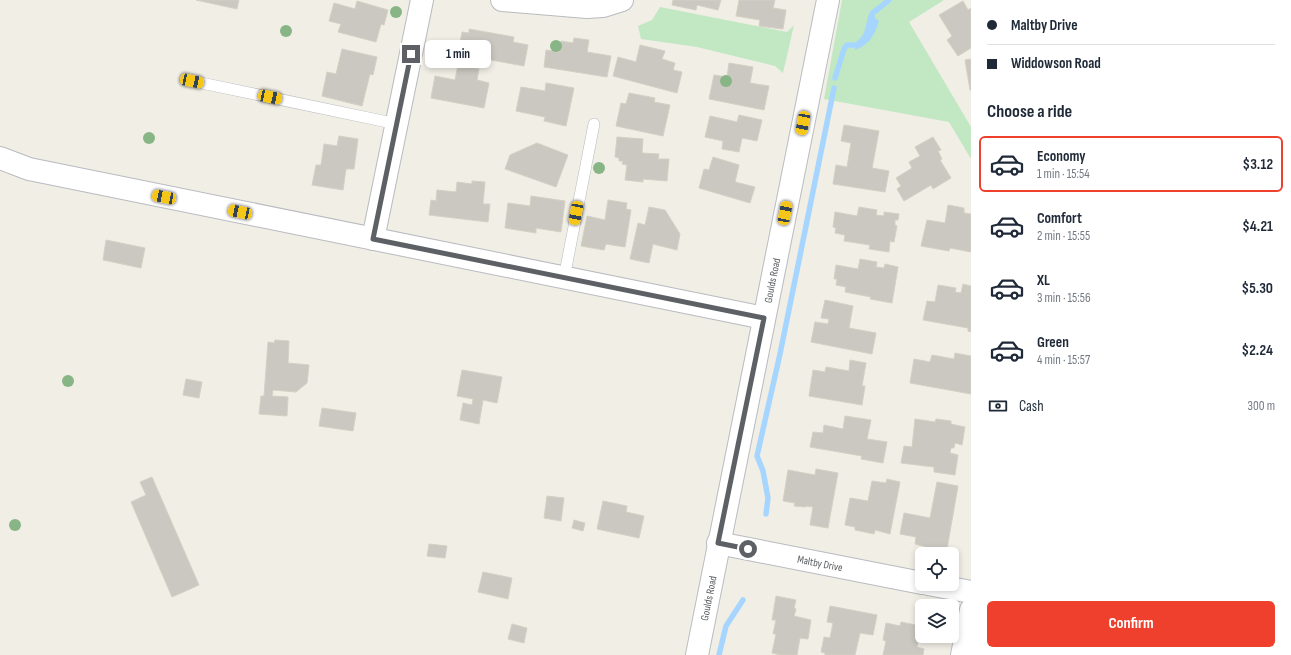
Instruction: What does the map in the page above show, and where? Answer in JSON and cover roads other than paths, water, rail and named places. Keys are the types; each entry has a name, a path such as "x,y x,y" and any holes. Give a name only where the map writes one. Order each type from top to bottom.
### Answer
{"street":[{"path":"373,239 422,0"},
{"path":"502,0 587,7 603,6 622,0"},
{"name":"Goulds Road","path":"697,655 718,543 828,0"},
{"path":"0,158 30,170 764,318"},
{"name":"Maltby Drive","path":"718,543 915,582"},
{"path":"959,590 971,592"},
{"path":"962,655 971,610"}],"lane":[{"path":"192,81 397,124"},
{"path":"564,278 594,124"}],"water":[{"path":"871,10 874,12 875,18 879,21 876,31 868,42 855,50 854,45 863,34"}],"waterway":[{"path":"874,12 889,0"},
{"path":"835,78 844,49 847,45 854,45"},
{"path":"766,514 768,498 763,471 757,456 780,354 834,88"},
{"path":"719,655 726,626 743,600"}]}
